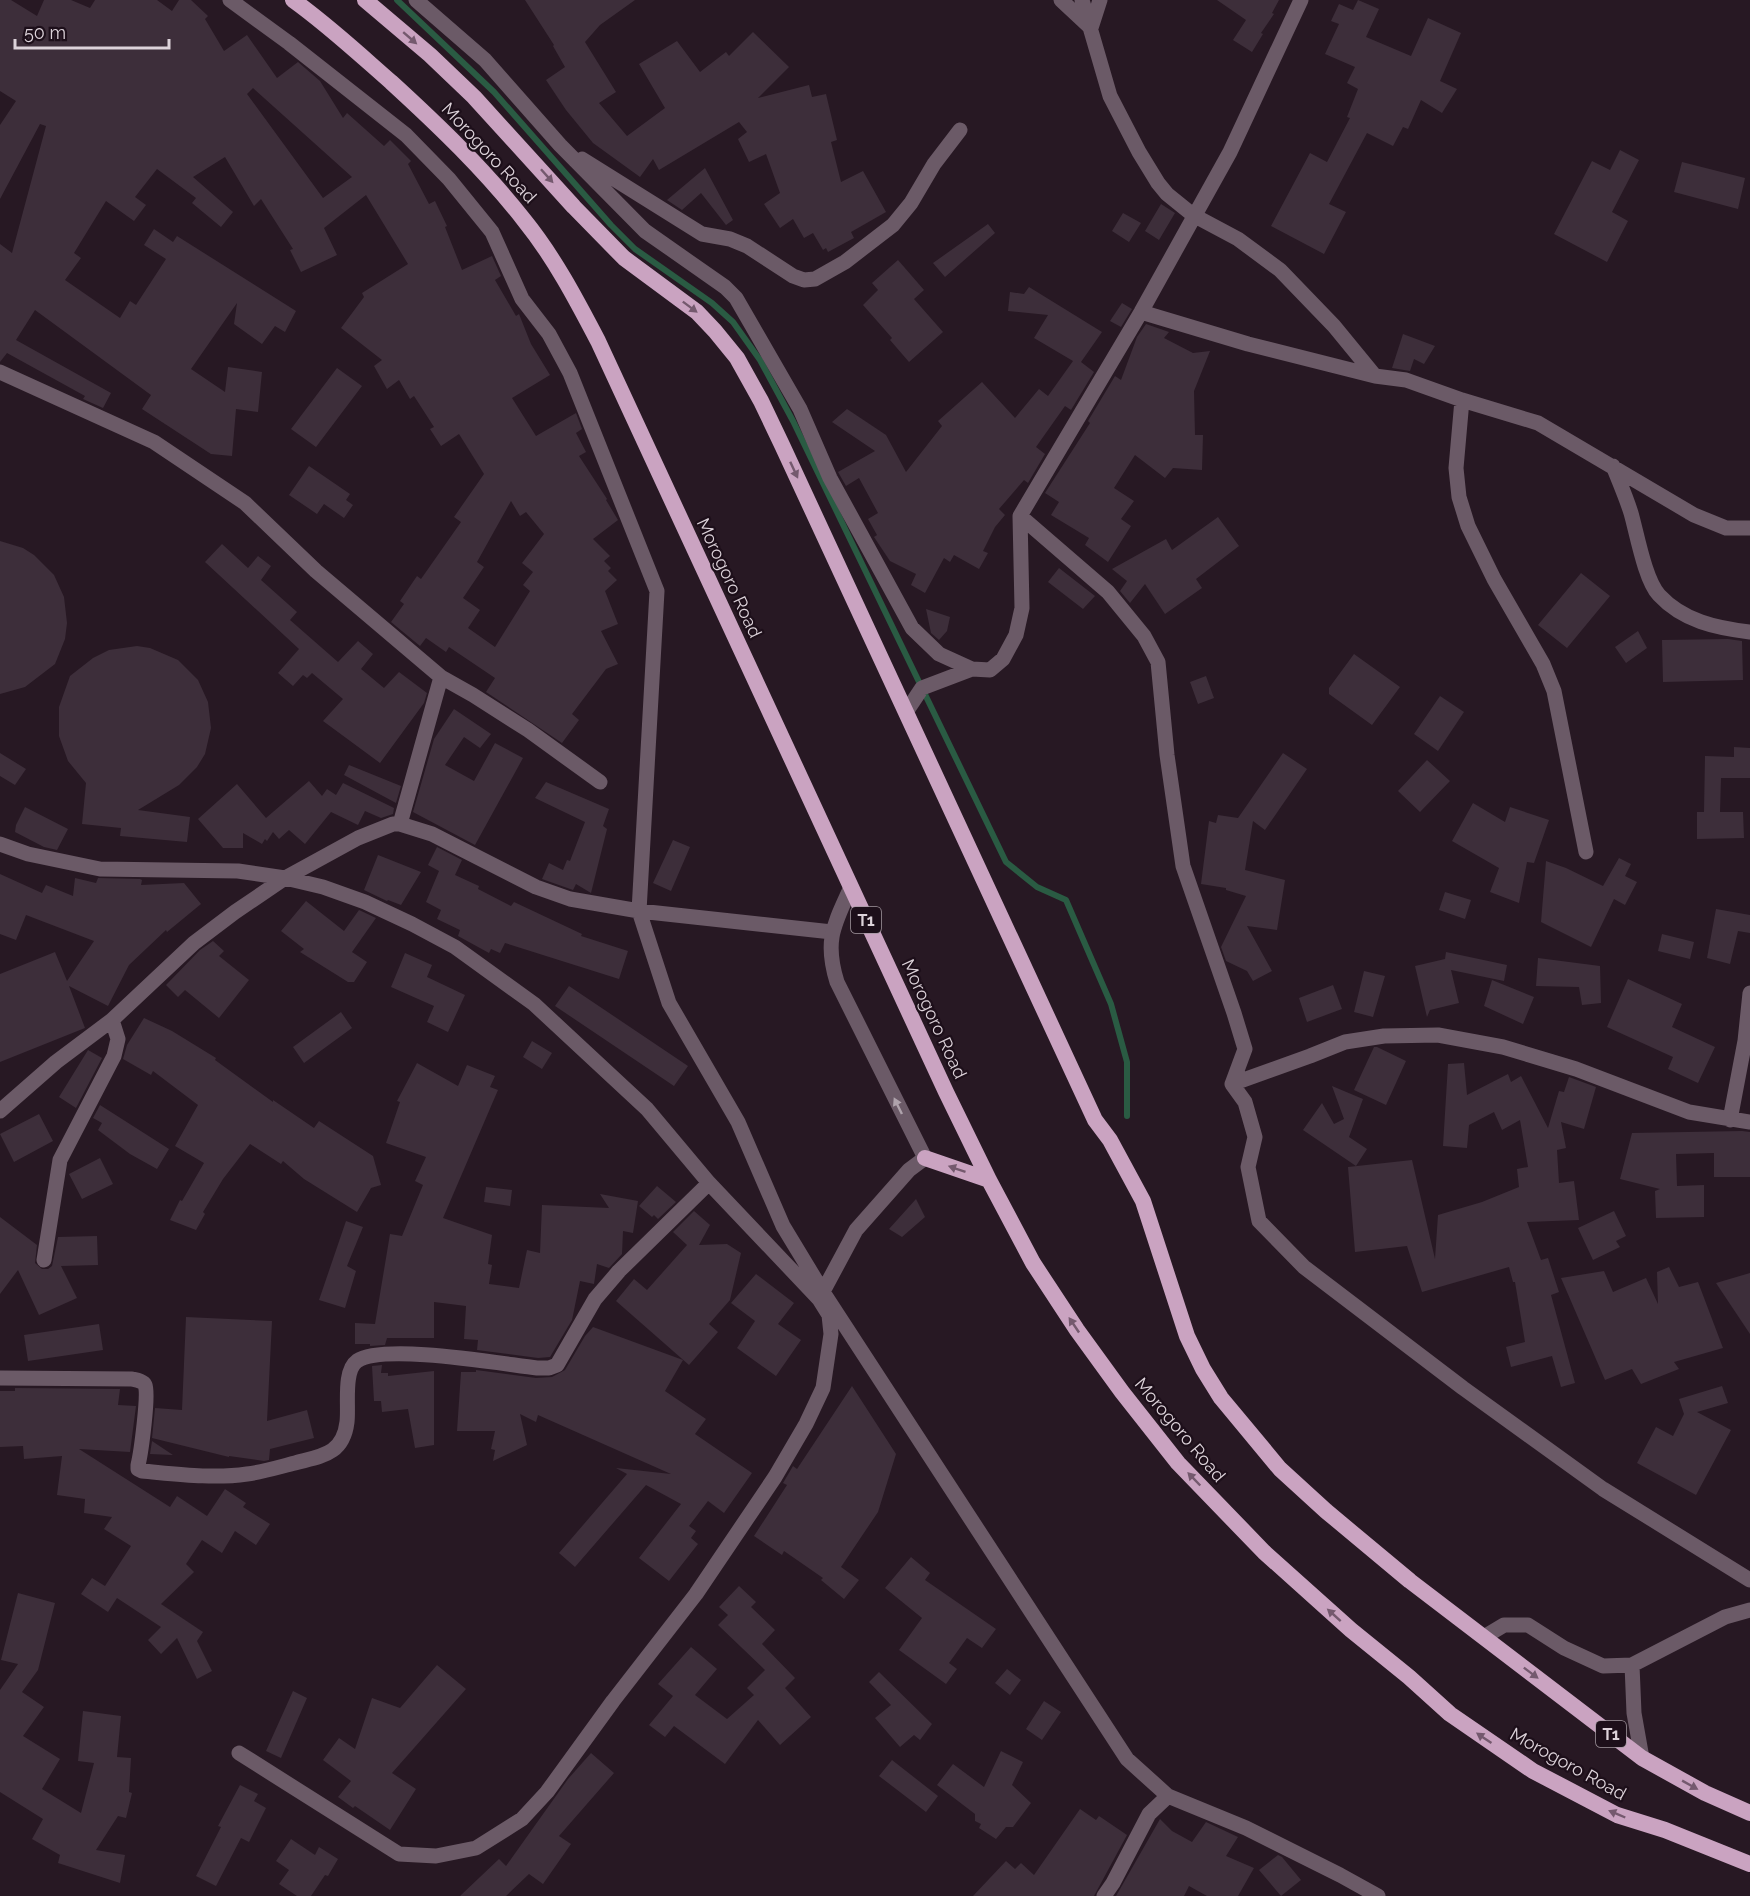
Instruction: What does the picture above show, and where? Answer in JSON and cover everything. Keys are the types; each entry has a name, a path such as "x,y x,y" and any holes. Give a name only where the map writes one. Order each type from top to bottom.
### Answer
{"highway":[{"name":"Morogoro Road","path":"293,0 426,114 482,171 525,220 565,279 598,341 989,1180 1033,1263 1077,1330 1122,1392 1178,1463 1264,1552 1333,1615 1450,1714 1533,1771 1617,1815 1665,1830 1750,1864"},
{"name":"Morogoro Road","path":"365,0 430,55 474,97 624,258 697,312 737,358 761,400 1095,1120 1110,1140 1143,1201 1187,1336 1221,1398 1280,1468 1402,1574 1642,1758 1705,1793 1750,1813"},
{"path":"925,1158 989,1180"}],"street":[{"path":"230,0 406,135 449,179 492,232 522,299 549,334 570,373 657,591 639,911 669,1003 738,1122 783,1226 821,1295 1126,1760 1168,1796 1246,1828 1378,1896"},
{"path":"416,0 485,60 560,145 645,231 725,287 735,298 800,409 830,478 912,628 939,654 972,669 990,670 1003,659 1016,635 1022,608 1020,516 1141,312 1230,152 1301,0"},
{"path":"1061,0 1091,28"},
{"path":"1082,0 1110,96 1139,152 1167,194 1193,216 1238,238 1280,270 1334,326 1375,376"},
{"path":"1091,28 1100,0"},
{"path":"560,145 702,234 730,239 747,246 804,280 815,279 845,262 893,225 911,203 934,164 960,130"},
{"path":"1141,312 1248,344 1375,376 1406,380 1538,423 1694,515 1726,528 1750,528"},
{"path":"0,372 154,442 245,502 316,572 441,677 473,694 528,730 600,782"},
{"path":"1462,400 1456,468 1459,497 1468,526 1494,579 1543,664 1554,691 1586,852"},
{"path":"1613,466 1630,510 1646,568 1657,593 1675,609 1705,625 1750,632"},
{"path":"1020,516 1108,592 1144,636 1158,662 1167,755 1183,866 1245,1049 1232,1084"},
{"path":"906,712 922,688 972,669"},
{"path":"400,824 441,677"},
{"path":"0,1111 56,1062 112,1020 194,944 285,878 358,837 393,824 432,834 536,887 570,899 639,911 832,932"},
{"path":"0,844 28,854 100,869 238,871 285,878 323,887 365,902 455,947 534,1004 647,1109 709,1183 821,1295 829,1315 831,1334 823,1388 806,1424 775,1477 696,1594 613,1701 547,1792 522,1819 476,1848 436,1856 399,1854 239,1753"},
{"path":"821,1295 856,1230 909,1170 925,1158 837,982 830,953 832,932 851,887"},
{"path":"1730,1120 1750,993"},
{"path":"44,1260 60,1160 114,1056 118,1039 112,1020"},
{"path":"1232,1084 1345,1042 1384,1036 1438,1035 1503,1047 1575,1069 1689,1113 1750,1122"},
{"path":"1232,1084 1245,1102 1255,1137 1248,1167 1259,1221 1304,1267 1463,1388 1603,1489 1750,1580"},
{"path":"0,1091 16,1097"},
{"path":"0,1378 132,1379 142,1382 145,1388 145,1408 138,1469 142,1472 184,1475 245,1474 317,1459 334,1449 343,1438 348,1418 349,1373 353,1364 362,1359 379,1355 409,1354 537,1368 557,1365 595,1299 619,1271 709,1183"},
{"path":"1484,1637 1504,1625 1528,1625 1564,1647 1604,1666 1632,1665 1725,1617 1750,1610"},
{"path":"1632,1665 1634,1713 1642,1758"},
{"path":"1104,1896 1149,1814 1168,1796"}],"building":[{"path":"0,0 11,0 37,16 44,0 71,0 90,8 95,0 157,0 172,11 179,0 191,0 208,16 205,19 224,51 247,35 277,78 298,62 320,81 343,118 347,113 384,146 390,140 411,161 408,164 429,204 435,201 447,226 445,227 462,270 492,256 501,276 495,280 516,316 519,314 531,344 550,375 512,398 536,436 576,413 582,429 576,433 586,452 579,456 618,520 593,539 610,556 604,561 611,568 608,571 617,580 605,591 618,624 601,631 618,664 606,669 572,714 579,720 562,743 486,692 495,678 449,647 446,652 426,638 420,646 391,622 404,604 400,601 417,576 421,579 461,522 454,517 484,474 459,434 441,446 430,429 434,427 414,396 410,399 399,380 387,389 374,366 382,360 341,328 364,297 362,293 408,264 366,195 324,228 337,255 301,272 290,250 293,249 261,199 254,206 225,157 193,177 233,212 221,227 192,203 196,198 157,169 135,197 146,205 134,221 106,201 74,253 81,258 65,280 120,318 130,301 136,305 166,259 144,245 154,229 173,242 177,236 296,311 285,332 275,326 262,344 234,324 237,303 191,369 225,392 228,367 262,372 258,412 236,409 232,456 211,454 142,409 151,395 35,310 16,340 111,393 103,408 83,399 85,396 7,353 0,362 0,244 12,253 46,126 40,124 0,199 0,125 16,101 0,91","holes":["253,88 352,177 323,198 247,94","511,501 520,516 526,512 544,534 522,563 533,572 523,585 530,591 495,647 468,628 480,610 463,598 484,567 477,562"]},
{"path":"525,0 635,0 600,25 585,42 616,92 599,103 627,136 665,108 639,64 677,41 700,72 726,52 729,56 753,32 789,67 758,98 809,85 812,97 826,94 837,140 831,142 841,182 863,171 886,212 851,232 854,238 828,252 826,248 823,250 813,233 804,238 793,219 780,228 764,204 780,193 766,154 749,162 738,139 747,132 739,122 659,170 653,159 640,177 593,143 566,110 546,80 565,67 554,45"},
{"path":"1217,0 1279,0 1272,13 1274,14 1252,52 1233,40 1246,20"},
{"path":"1358,0 1379,9 1366,37 1411,56 1428,18 1461,33 1440,81 1457,89 1442,113 1421,100 1408,129 1403,127 1393,146 1367,133 1329,204 1346,212 1324,254 1271,226 1310,153 1327,162 1350,118 1347,117 1358,89 1347,83 1355,67 1325,54 1339,24 1331,21 1339,4 1353,10"},
{"path":"1620,150 1639,160 1612,212 1628,221 1607,262 1554,234 1592,161 1610,170"},
{"path":"1682,162 1745,178 1738,209 1674,192"},
{"path":"705,168 733,220 726,225 701,193 682,210 667,200"},
{"path":"1161,204 1175,213 1159,240 1145,231"},
{"path":"1123,213 1141,223 1129,242 1112,231"},
{"path":"988,224 995,233 945,277 933,263"},
{"path":"898,260 924,290 914,299 943,332 909,362 890,340 892,338 863,305 878,290 872,283"},
{"path":"1029,287 1102,332 1081,362 1094,372 1071,410 1065,406 1036,447 1045,454 1028,483 1024,480 999,509 1005,515 995,527 983,551 988,553 979,569 954,555 950,562 944,558 925,593 911,585 916,574 890,561 874,537 877,535 868,519 878,513 859,478 846,486 838,472 875,451 832,422 847,409 886,435 906,472 942,426 938,421 982,382 1015,418 1039,389 1048,396 1073,361 1034,338 1048,315 1008,311 1010,292 1024,294"},
{"path":"1122,303 1132,309 1121,327 1110,321"},
{"path":"1146,324 1169,332 1164,338 1193,353 1210,351 1194,391 1195,435 1203,435 1202,470 1173,468 1165,478 1135,455 1114,488 1134,501 1121,519 1131,526 1108,562 1085,545 1089,538 1051,515 1059,502 1045,493 1090,423 1088,421 1115,376 1121,380 1137,337"},
{"path":"1403,334 1435,346 1424,364 1414,359 1410,371 1392,368"},
{"path":"337,368 362,386 316,447 291,429"},
{"path":"309,466 350,494 346,500 353,505 344,518 324,504 317,514 289,495"},
{"path":"1218,517 1239,546 1196,579 1202,588 1165,614 1145,584 1130,603 1120,591 1127,581 1112,569 1166,539 1172,550"},
{"path":"0,541 23,548 34,555 54,575 64,597 67,623 65,639 55,664 25,687 0,694"},
{"path":"222,544 248,568 258,556 271,566 261,580 297,612 290,620 338,662 358,641 373,654 361,669 384,688 399,672 427,693 424,703 380,763 323,721 343,699 312,673 307,678 303,675 293,686 278,673 299,649 205,562"},
{"path":"1059,568 1095,596 1083,609 1048,582"},
{"path":"1581,573 1610,596 1567,648 1538,625"},
{"path":"926,609 950,617 947,631 939,640 931,633"},
{"path":"1638,631 1647,648 1626,663 1615,647"},
{"path":"1728,639 1742,641 1743,680 1663,682 1662,640"},
{"path":"137,646 150,648 178,660 198,680 208,702 211,728 205,754 197,767 179,785 138,810 190,817 187,842 120,836 121,828 82,824 86,783 68,761 59,736 59,707 70,676 93,658 109,650"},
{"path":"1354,654 1400,687 1372,725 1329,694 1329,688"},
{"path":"1206,676 1214,698 1198,704 1190,682"},
{"path":"1440,696 1464,712 1438,751 1414,734"},
{"path":"454,709 491,734 480,748 464,737 445,765 474,781 495,743 523,758 475,845 413,812 434,739"},
{"path":"1734,747 1750,748 1750,778 1721,778 1720,812 1743,812 1744,838 1697,839 1697,812 1704,812 1705,756 1734,757"},
{"path":"0,753 26,769 15,785 0,776"},
{"path":"1283,753 1307,769 1265,830 1253,821 1245,870 1285,880 1277,930 1247,926 1272,971 1253,981 1247,971 1226,961 1221,947 1246,896 1226,890 1226,888 1201,884 1209,821 1216,823 1218,815 1238,818"},
{"path":"1427,760 1450,781 1420,812 1398,791"},
{"path":"349,765 401,786 396,803 344,775"},
{"path":"309,781 322,796 327,789 336,795 343,783 394,808 393,814 381,818 365,811 358,825 331,812 305,844 289,830 279,839 273,832 262,844 243,833 243,848 223,848 198,819 237,784 266,818"},
{"path":"546,782 609,809 603,826 607,829 591,893 576,884 573,890 542,879 549,863 563,870 567,860 570,861 585,822 535,798"},
{"path":"1473,803 1505,822 1510,807 1549,820 1534,863 1527,862 1519,903 1490,892 1499,868 1452,841"},
{"path":"25,807 68,829 57,850 44,847 15,832"},
{"path":"673,840 690,847 671,891 653,883"},
{"path":"437,847 462,860 455,875 479,886 478,889 511,906 514,902 582,934 581,936 628,951 619,979 505,943 500,953 491,949 489,953 458,936 460,930 437,919 441,910 426,902 439,871 428,865"},
{"path":"378,855 421,872 401,905 364,890"},
{"path":"1619,858 1631,864 1625,876 1637,882 1625,905 1614,899 1591,947 1541,922 1546,861 1603,886"},
{"path":"0,874 42,893 46,885 73,896 75,878 96,883 98,878 140,879 142,880 141,885 184,883 201,904 167,932 166,930 129,965 108,1006 69,986 85,1028 0,1062 0,974 55,952 67,981 94,941 26,915 16,940 0,934"},
{"path":"1445,892 1471,900 1465,919 1439,910"},
{"path":"306,901 344,931 359,910 376,918 352,952 367,962 354,982 348,982 300,952 304,949 281,931"},
{"path":"1716,909 1750,915 1750,933 1738,931 1730,964 1707,958"},
{"path":"1662,934 1694,942 1690,959 1658,951"},
{"path":"213,941 224,951 219,956 249,980 219,1018 185,990 178,997 166,985 200,950"},
{"path":"1446,952 1507,965 1504,981 1451,970 1459,1003 1430,1010 1427,1017 1415,966 1445,959"},
{"path":"405,953 432,965 427,977 465,995 448,1032 427,1022 434,1006 391,987"},
{"path":"1538,958 1600,966 1601,1003 1582,1005 1579,987 1536,986"},
{"path":"1364,971 1385,976 1373,1017 1354,1012"},
{"path":"1628,979 1682,1004 1672,1027 1715,1047 1698,1083 1668,1069 1673,1057 1607,1027"},
{"path":"1492,980 1534,997 1523,1024 1484,1006"},
{"path":"1333,985 1342,1009 1307,1022 1299,998"},
{"path":"569,986 688,1066 674,1086 555,1006"},
{"path":"341,1012 352,1028 304,1063 293,1047"},
{"path":"144,1018 172,1031 216,1058 215,1060 273,1102 273,1100 314,1128 319,1121 373,1156 381,1185 371,1188 357,1212 304,1179 283,1161 281,1164 250,1144 223,1179 203,1212 205,1214 196,1230 170,1220 204,1163 175,1146 198,1105 153,1071 151,1075 123,1059 127,1045"},
{"path":"532,1041 552,1053 542,1069 523,1057"},
{"path":"1374,1047 1406,1061 1386,1105 1354,1090"},
{"path":"88,1050 102,1058 76,1108 59,1097"},
{"path":"417,1063 458,1086 467,1065 495,1076 490,1087 498,1090 443,1218 492,1235 488,1264 492,1265 489,1284 519,1288 527,1250 540,1253 542,1205 609,1208 600,1194 638,1201 633,1233 623,1231 622,1254 609,1268 597,1264 594,1284 580,1281 572,1320 550,1357 538,1358 477,1350 478,1340 464,1339 466,1306 434,1302 434,1338 387,1338 385,1345 355,1344 355,1323 375,1324 390,1234 402,1236 423,1185 415,1181 426,1157 386,1143 400,1102 397,1101"},
{"path":"1464,1063 1467,1095 1508,1074 1511,1082 1521,1076 1548,1128 1559,1091 1564,1092 1569,1077 1596,1087 1584,1129 1561,1122 1566,1148 1557,1150 1559,1183 1574,1181 1579,1220 1527,1222 1541,1260 1548,1258 1559,1292 1551,1295 1575,1383 1561,1387 1552,1356 1511,1367 1506,1347 1525,1342 1515,1282 1513,1282 1509,1267 1422,1292 1407,1246 1355,1252 1348,1167 1412,1160 1435,1259 1438,1215 1482,1202 1519,1187 1517,1169 1528,1167 1520,1120 1502,1130 1494,1112 1469,1125 1467,1148 1443,1146 1448,1064"},
{"path":"1332,1086 1363,1099 1349,1137 1367,1149 1356,1166 1303,1130 1322,1103 1334,1124 1344,1119"},
{"path":"100,1105 169,1149 157,1169 130,1154 98,1130 102,1123 93,1118"},
{"path":"39,1114 53,1141 14,1162 0,1134"},
{"path":"1750,1132 1750,1177 1714,1177 1714,1153 1676,1154 1677,1186 1704,1185 1704,1217 1656,1218 1655,1191 1660,1189 1620,1179 1632,1133"},
{"path":"100,1158 113,1184 82,1199 69,1174"},
{"path":"657,1186 676,1202 658,1219 639,1206"},
{"path":"486,1187 512,1190 510,1206 484,1202"},
{"path":"916,1199 925,1217 902,1237 889,1229"},
{"path":"694,1211 710,1225 699,1245 727,1244 741,1253 730,1300 709,1324 718,1332 689,1365 616,1301 634,1279 647,1290 687,1245 673,1232"},
{"path":"1614,1211 1626,1236 1616,1241 1620,1247 1593,1260 1578,1228"},
{"path":"0,1217 37,1245 35,1263 42,1269 52,1266 58,1237 97,1236 98,1265 61,1266 77,1298 39,1315 18,1270 0,1294"},
{"path":"346,1221 363,1227 347,1266 356,1271 345,1308 319,1300"},
{"path":"1669,1267 1679,1287 1698,1282 1723,1348 1674,1362 1679,1369 1641,1384 1632,1369 1605,1380 1561,1278 1604,1271 1613,1292 1646,1278 1658,1304 1657,1272"},
{"path":"1750,1273 1750,1334 1716,1283"},
{"path":"756,1274 794,1303 778,1324 801,1340 776,1376 737,1348 755,1321 731,1303"},
{"path":"186,1317 272,1321 267,1421 307,1410 314,1438 270,1449 269,1460 264,1461 229,1457 152,1438 155,1408 182,1410"},
{"path":"99,1324 103,1350 28,1361 24,1335"},
{"path":"593,1327 683,1360 665,1391 706,1419 695,1434 752,1473 724,1513 708,1501 689,1526 696,1531 691,1538 698,1544 669,1581 639,1558 681,1504 646,1485 575,1567 559,1553 627,1474 616,1468 671,1474 538,1415 536,1422 520,1414 527,1445 493,1461 495,1450 491,1449 495,1431 457,1431 461,1372 476,1372 476,1370 536,1378 552,1377 565,1370"},
{"path":"382,1365 381,1373 388,1373 388,1376 434,1371 434,1445 415,1448 408,1409 382,1412 381,1401 374,1401 372,1366"},
{"path":"852,1386 896,1454 878,1512 841,1567 859,1580 844,1599 821,1580 823,1578 784,1551 782,1555 754,1536 787,1485 783,1483 793,1466 797,1469"},
{"path":"1722,1386 1728,1403 1697,1412 1731,1430 1696,1495 1637,1463 1656,1427 1673,1436 1684,1414 1679,1399"},
{"path":"15,1388 120,1389 118,1405 136,1406 130,1452 79,1449 170,1507 177,1496 207,1516 225,1489 246,1503 243,1507 270,1524 256,1545 235,1531 222,1553 202,1540 186,1564 194,1572 161,1604 203,1632 197,1641 212,1671 197,1679 177,1638 161,1654 148,1640 161,1627 117,1598 108,1612 81,1594 92,1578 105,1586 131,1546 104,1529 112,1517 84,1513 85,1499 57,1495 62,1456 24,1459 23,1446 0,1447 0,1391 15,1391"},
{"path":"152,1441 173,1455 150,1454"},
{"path":"911,1557 930,1573 925,1580 996,1629 982,1648 967,1638 949,1663 957,1669 946,1684 899,1650 922,1618 885,1588"},
{"path":"739,1586 756,1602 751,1607 775,1630 762,1644 795,1678 785,1688 811,1717 780,1745 758,1720 725,1764 674,1726 665,1737 649,1725 673,1696 658,1684 691,1647 717,1669 695,1695 727,1719 754,1695 747,1688 765,1670 718,1625 728,1615 719,1607"},
{"path":"18,1593 55,1603 38,1670 22,1692 44,1707 23,1736 60,1759 42,1789 81,1813 94,1763 78,1761 83,1711 121,1716 117,1757 131,1758 129,1792 132,1793 126,1818 118,1816 96,1850 125,1855 120,1883 58,1863 60,1855 32,1839 43,1819 0,1792 0,1690 18,1664 1,1660"},
{"path":"437,1665 466,1689 392,1773 416,1789 390,1830 338,1797 351,1781 323,1760 339,1738 355,1749 372,1698 400,1708"},
{"path":"1007,1669 1021,1680 1010,1695 995,1683"},
{"path":"879,1672 932,1724 920,1740 914,1735 900,1747 875,1718 891,1705 869,1682"},
{"path":"293,1691 307,1698 281,1758 266,1751"},
{"path":"1044,1701 1061,1712 1042,1740 1026,1729"},
{"path":"1001,1751 1023,1762 1012,1785 1031,1803 1013,1827 1006,1827 996,1839 979,1828 981,1824 975,1821 975,1814 937,1785 953,1764 984,1787"},
{"path":"591,1753 614,1773 559,1836 571,1844 543,1884 529,1874 506,1896 460,1896 499,1859 506,1866 568,1779"},
{"path":"892,1760 938,1796 926,1812 879,1776"},
{"path":"240,1785 258,1794 254,1801 266,1808 249,1842 241,1838 216,1886 196,1876 221,1827 218,1826"},
{"path":"1080,1809 1096,1820 1099,1816 1127,1835 1094,1896 973,1896 1006,1861 1015,1869 1021,1863 1034,1875"},
{"path":"1160,1819 1172,1831 1192,1842 1206,1822 1238,1837 1226,1856 1254,1868 1238,1896 1207,1896 1189,1886 1184,1896 1116,1896"},
{"path":"291,1839 315,1855 319,1847 338,1859 328,1876 325,1875 311,1896 297,1896 279,1884 289,1870 276,1861"},
{"path":"1278,1855 1301,1880 1281,1896 1259,1870"}],"waterway":[{"path":"397,0 494,92 611,225 635,249 712,303 733,322 760,360 793,421 1006,862 1037,887 1066,900 1111,1004 1127,1062 1127,1116"}]}
